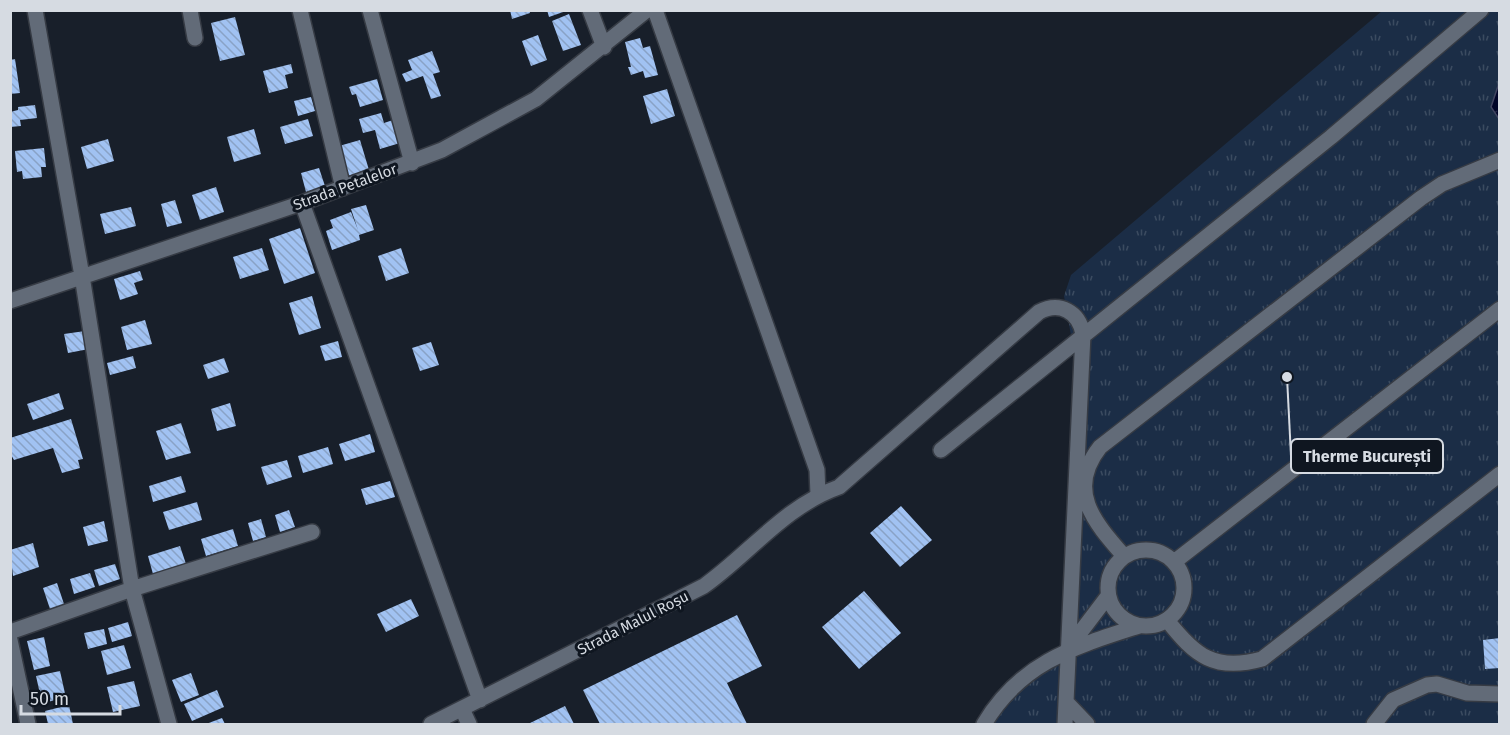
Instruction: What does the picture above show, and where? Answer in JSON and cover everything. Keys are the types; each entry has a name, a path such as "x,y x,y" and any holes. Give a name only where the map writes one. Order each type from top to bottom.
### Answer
{"street":[{"path":"35,10 82,276 132,589 169,724"},
{"path":"190,10 195,38"},
{"path":"300,10 343,188"},
{"path":"370,10 412,163"},
{"path":"590,10 604,47"},
{"name":"Strada Petalelor","path":"10,301 302,203 412,163 505,118 536,99 604,47 647,10"},
{"path":"655,10 817,471 818,495"},
{"path":"941,450 1331,137 1481,10"},
{"path":"1124,556 1099,527 1089,510 1085,497 1088,466 1100,447 1421,198 1442,184 1500,159"},
{"path":"302,203 480,700"},
{"name":"Strada Malul Roșu","path":"431,724 704,586 734,564 781,519 818,495 839,487 1039,312 1053,307 1071,312 1081,325 1083,334"},
{"path":"1174,562 1500,309"},
{"path":"1065,724 1083,334"},
{"path":"1167,620 1195,651 1210,660 1240,665 1262,659 1500,474"},
{"path":"10,632 132,589 312,532"},
{"path":"984,724 1001,700 1022,678 1067,650 1139,626 1154,626 1167,620 1178,608 1184,592 1182,576 1174,562 1167,556 1150,550 1124,556 1110,574 1108,596 1067,650"},
{"path":"1108,596 1119,616 1139,626"},
{"path":"10,640 28,724"},
{"path":"1374,724 1393,700 1427,685 1437,684 1467,693 1500,694"},
{"path":"1066,702 1087,724"},
{"path":"462,709 469,724"}],"green space":[{"path":"1382,11 1499,11 1499,724 976,724 1002,687 1026,666 1053,652 1067,649 1074,352 1064,296 1071,275"}],"water":[{"path":"1499,83 1499,119 1491,107"}],"building":[{"path":"510,10 529,10 530,13 512,19"},
{"path":"547,10 566,10 566,11 549,17"},
{"path":"569,14 581,45 563,51 552,21"},
{"path":"235,17 245,55 220,61 211,23"},
{"path":"538,35 547,60 531,66 522,41"},
{"path":"640,38 643,48 650,46 658,75 645,78 643,71 631,75 625,42"},
{"path":"432,51 440,72 433,74 441,96 431,99 423,76 406,82 402,74 412,70 408,60"},
{"path":"15,59 20,93 10,94 10,60"},
{"path":"291,64 293,73 285,75 288,88 269,93 263,71"},
{"path":"377,79 383,100 360,107 356,94 352,95 349,87"},
{"path":"667,89 675,116 651,124 643,96"},
{"path":"311,97 315,111 298,116 294,101"},
{"path":"35,105 37,118 20,120 21,126 10,127 10,112 18,110 18,107"},
{"path":"381,113 384,123 393,120 400,143 380,149 375,130 363,133 359,119"},
{"path":"308,119 313,136 285,144 280,127"},
{"path":"254,129 261,154 234,162 227,137"},
{"path":"108,139 114,161 87,169 81,147"},
{"path":"360,140 369,170 347,176 339,146"},
{"path":"44,148 46,167 41,167 42,177 23,179 22,171 17,172 15,151"},
{"path":"319,168 325,186 306,192 301,173"},
{"path":"216,187 224,212 200,220 192,195"},
{"path":"175,200 182,223 167,227 161,204"},
{"path":"366,205 374,230 359,235 360,240 332,250 326,231 333,228 330,220 351,212 358,230 351,209"},
{"path":"131,207 136,226 105,234 100,214"},
{"path":"300,228 315,273 284,284 269,239"},
{"path":"262,248 269,270 240,279 233,257"},
{"path":"401,248 409,273 386,281 378,256"},
{"path":"140,271 143,280 134,283 138,294 120,300 114,279"},
{"path":"312,296 321,328 299,335 289,303"},
{"path":"145,320 152,344 127,350 121,327"},
{"path":"85,331 89,349 68,353 64,334"},
{"path":"338,341 342,357 325,361 320,346"},
{"path":"431,342 439,365 420,371 412,348"},
{"path":"133,356 136,368 110,375 107,363"},
{"path":"224,358 229,372 208,379 203,365"},
{"path":"59,393 64,409 33,420 27,404"},
{"path":"230,403 236,426 217,431 211,409"},
{"path":"71,419 83,459 78,460 80,468 62,473 53,448 14,460 10,453 10,438"},
{"path":"181,423 191,453 166,460 156,431"},
{"path":"370,434 375,452 345,461 339,444"},
{"path":"328,447 333,464 303,473 298,456"},
{"path":"287,460 292,477 267,485 261,467"},
{"path":"181,476 186,492 153,502 149,486"},
{"path":"390,481 395,497 366,505 361,489"},
{"path":"197,502 202,520 169,530 163,512"},
{"path":"901,506 932,540 900,567 870,533"},
{"path":"289,510 295,527 280,532 275,515"},
{"path":"261,519 266,537 253,541 248,523"},
{"path":"104,521 108,541 88,546 83,527"},
{"path":"233,529 238,546 206,556 201,539"},
{"path":"33,543 39,567 13,576 10,550"},
{"path":"180,546 186,564 153,574 148,556"},
{"path":"115,564 120,579 99,586 94,570"},
{"path":"90,573 95,587 74,594 70,579"},
{"path":"57,583 65,607 51,612 43,588"},
{"path":"864,591 901,633 859,669 822,627"},
{"path":"411,599 419,616 386,632 377,614"},
{"path":"737,615 762,666 727,683 747,724 600,724 583,690"},
{"path":"128,622 132,636 112,642 108,628"},
{"path":"104,629 107,644 88,649 84,633"},
{"path":"44,637 50,666 34,670 27,641"},
{"path":"1500,638 1500,668 1485,669 1483,640"},
{"path":"124,645 131,668 107,675 101,651"},
{"path":"60,671 66,698 42,703 36,676"},
{"path":"191,673 199,695 181,702 172,680"},
{"path":"134,681 140,706 113,712 107,687"},
{"path":"217,690 224,707 192,721 184,704"},
{"path":"69,705 73,724 48,724 45,711"},
{"path":"565,706 574,724 528,724"},
{"path":"222,718 225,724 206,724"}],"place":[{"name":"Therme București","path":"1287,377"}]}
